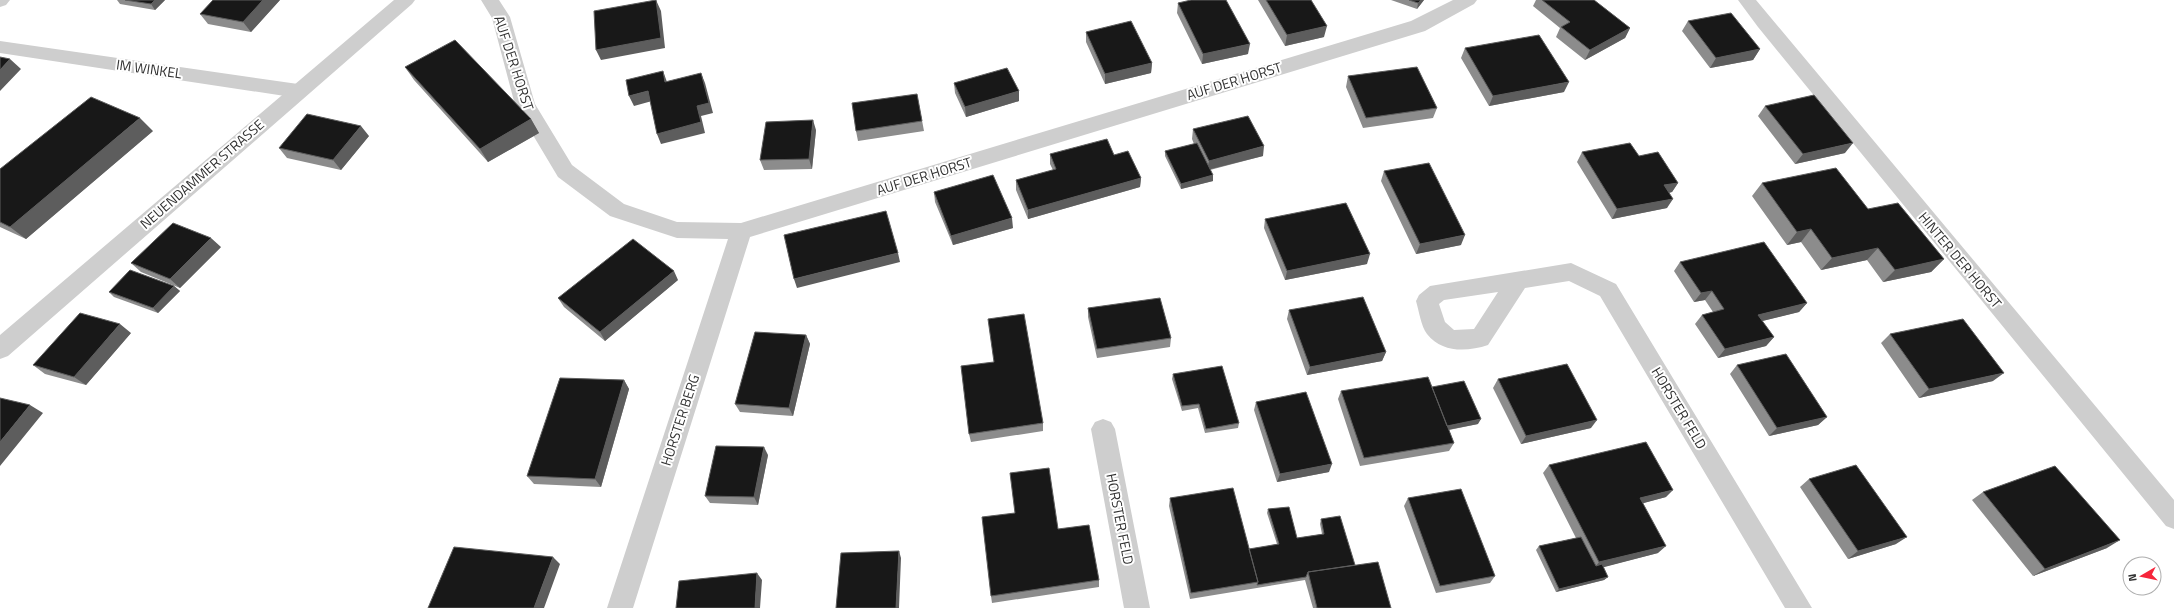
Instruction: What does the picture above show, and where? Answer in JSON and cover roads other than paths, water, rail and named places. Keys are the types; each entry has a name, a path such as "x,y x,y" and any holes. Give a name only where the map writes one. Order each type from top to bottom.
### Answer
{"street":[{"name":"NEUENDAMMER STRASSE","path":"0,349 298,91 406,0"},
{"name":"AUF DER HORST","path":"490,0 501,17 525,106 565,171 617,210 677,230 741,231 1418,26 1468,0"},
{"name":"HORSTER BERG","path":"620,608 741,231"},
{"name":"HORSTER FELD","path":"1518,280 1571,272 1608,290 1799,608"},
{"name":"HORSTER FELD","path":"1103,429 1137,608"}],"lane":[{"name":"HINTER DER HORST","path":"1747,0 1769,29 2174,518"},
{"name":"IM WINKEL","path":"0,47 298,91"}]}
